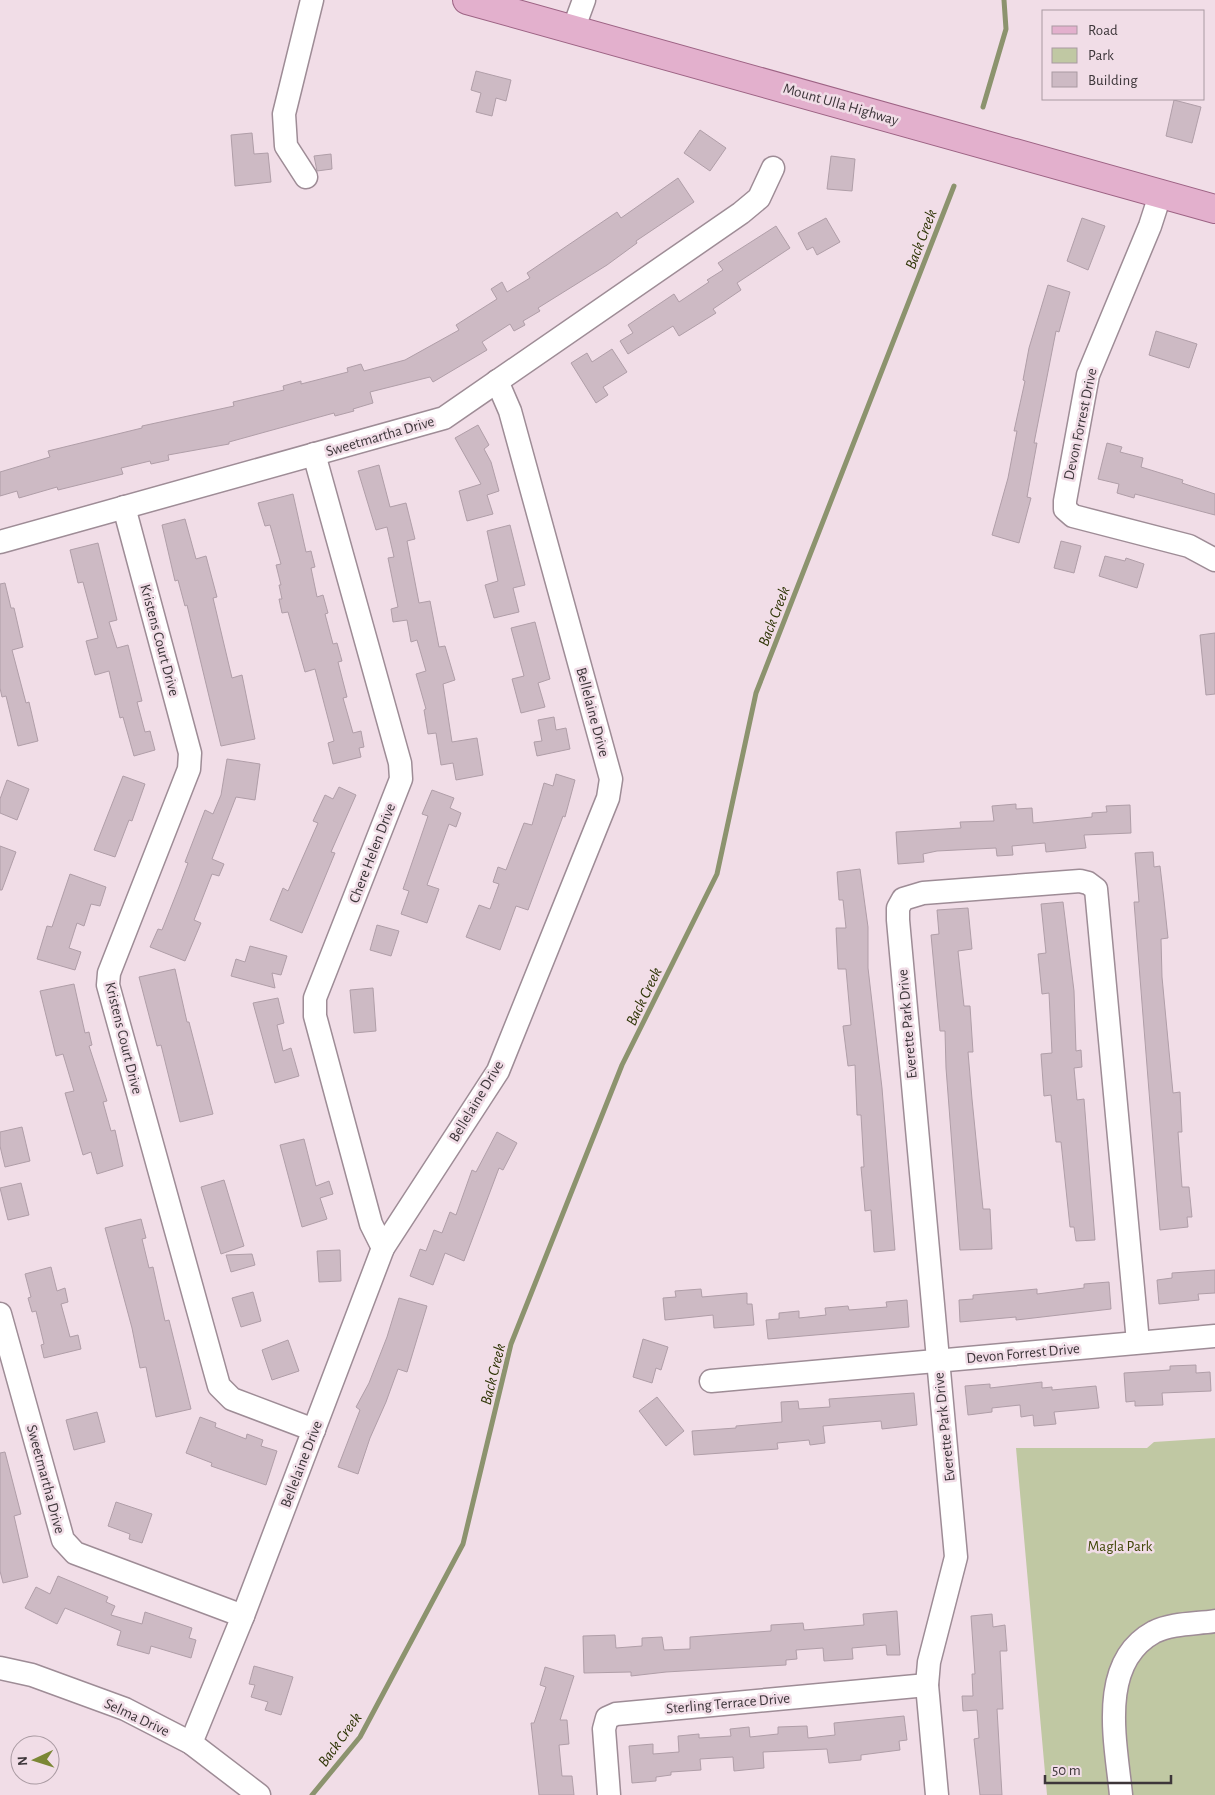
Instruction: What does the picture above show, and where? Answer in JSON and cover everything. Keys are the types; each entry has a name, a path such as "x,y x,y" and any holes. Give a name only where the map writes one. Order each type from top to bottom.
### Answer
{"main road":[{"name":"Mount Ulla Highway","path":"467,0 1045,163 1161,192 1215,209"}],"street":[{"path":"306,176 286,146 284,114 312,0"},
{"path":"573,30 584,0"},
{"name":"Sweetmartha Drive","path":"0,542 444,418 741,213 759,198 773,168"},
{"name":"Devon Forrest Drive","path":"1161,192 1150,226 1088,376 1064,501 1065,510 1073,516 1189,546 1215,560"},
{"name":"Bellelaine Drive","path":"191,1743 243,1616 383,1248 498,1070 608,798 611,779 510,412 497,381"},
{"name":"Chere Helen Drive","path":"314,454 400,763 401,779 315,998 315,1016 371,1224 383,1248"},
{"name":"Kristens Court Drive","path":"124,507 190,754 189,769 109,973 108,985 219,1386 232,1399 314,1430"},
{"name":"Everette Park Drive","path":"937,1795 927,1686 929,1662 956,1557 898,920 898,908 903,899 923,893 1080,881 1088,883 1096,890 1138,1342"},
{"name":"Sweetmartha Drive","path":"0,1314 62,1540 75,1553 243,1616"},
{"name":"Devon Forrest Drive","path":"711,1381 1215,1336"},
{"path":"1121,1795 1114,1705 1118,1682 1127,1659 1138,1643 1155,1631 1170,1626 1215,1622"},
{"name":"Selma Drive","path":"0,1668 32,1675 125,1709 191,1743 259,1795"},
{"name":"Sterling Terrace Drive","path":"609,1795 604,1729 607,1718 616,1714 927,1686"}],"green space":[{"name":"Magla Park","path":"1215,1438 1215,1795 1047,1795 1016,1448 1147,1448 1154,1442"}],"building":[{"path":"476,71 511,80 506,101 496,98 492,116 476,112 481,93 471,90"},
{"path":"1174,100 1201,107 1192,143 1166,136"},
{"path":"700,130 726,148 710,171 684,153"},
{"path":"252,133 254,154 268,153 271,182 235,186 231,135"},
{"path":"331,154 332,169 317,171 314,156"},
{"path":"831,156 855,159 852,191 827,189"},
{"path":"678,178 694,202 636,241 637,243 607,265 538,308 540,311 523,321 525,325 514,331 510,324 482,342 487,350 433,382 430,377 370,392 373,403 353,409 354,411 335,416 334,413 229,442 229,444 168,455 169,460 151,464 150,461 121,468 123,474 58,490 57,487 19,498 17,491 0,496 0,472 50,457 48,451 142,428 142,426 234,406 233,402 284,390 283,386 301,381 301,384 348,372 347,368 361,364 364,371 405,360 459,330 456,325 497,299 491,289 502,282 507,292 530,278 527,273 617,212 621,218"},
{"path":"826,218 840,242 817,255 813,247 807,250 798,233"},
{"path":"1082,218 1105,226 1088,270 1067,261"},
{"path":"776,226 790,248 737,283 741,290 713,309 716,313 679,336 673,326 628,354 620,341 633,333 628,325 674,294 679,302 709,282 707,280 723,270 718,263"},
{"path":"1048,285 1070,292 1059,332 1056,331 1034,443 1037,443 1027,497 1031,498 1019,543 992,535 1008,478 1017,431 1014,431 1025,381 1023,380 1029,348"},
{"path":"1156,331 1197,344 1189,368 1149,355"},
{"path":"612,349 627,372 603,387 608,395 596,403 571,363 587,353 592,362"},
{"path":"478,425 489,445 484,449 491,462 499,491 487,495 493,514 467,521 459,491 481,484 455,438"},
{"path":"1107,443 1122,447 1120,452 1143,458 1141,467 1183,480 1182,483 1215,494 1215,515 1135,494 1134,498 1117,493 1119,484 1098,479"},
{"path":"379,465 390,507 406,503 415,539 407,541 419,603 430,601 439,647 445,646 455,680 443,684 452,742 477,738 483,775 456,780 453,763 441,765 436,733 428,734 424,710 426,709 416,674 426,671 417,640 411,642 407,620 393,622 391,609 398,607 388,558 394,557 387,527 376,530 358,471"},
{"path":"293,494 306,552 311,551 315,567 311,568 317,597 323,595 328,613 325,614 333,644 337,643 342,661 338,662 347,697 343,698 353,733 361,731 364,747 359,748 361,757 333,764 328,743 334,741 315,669 305,672 288,612 282,613 279,599 282,599 279,585 281,585 276,565 281,564 270,525 265,526 258,503"},
{"path":"185,519 196,559 206,556 217,597 213,598 232,678 242,675 255,739 221,746 187,605 185,606 178,580 175,581 162,525"},
{"path":"510,525 525,585 513,588 519,612 494,618 485,585 498,581 487,531"},
{"path":"1061,541 1081,546 1074,573 1054,568"},
{"path":"98,543 117,620 109,622 117,648 128,645 142,701 137,702 145,732 150,731 155,750 134,756 123,717 120,718 109,671 95,675 86,641 98,638 83,582 78,583 70,550"},
{"path":"1105,556 1125,561 1126,558 1144,564 1137,588 1099,576"},
{"path":"5,583 11,608 14,608 23,647 12,650 26,703 29,702 38,741 18,746 6,696 2,697 0,688 0,584"},
{"path":"535,622 550,679 538,683 545,707 521,713 512,679 524,676 511,628"},
{"path":"1215,633 1215,694 1206,695 1200,635"},
{"path":"554,717 556,730 566,728 570,749 537,756 534,742 542,741 538,720"},
{"path":"227,759 260,764 255,800 236,797 212,859 224,864 219,876 212,874 194,920 201,923 185,961 150,947 158,929 162,930 188,863 185,862 205,810 213,814 221,795"},
{"path":"556,774 575,780 565,817 563,816 528,910 516,906 500,950 466,937 479,905 490,909 499,884 493,882 498,867 506,870 524,823 532,825 544,783 553,786"},
{"path":"123,776 145,784 132,821 129,820 115,857 94,850"},
{"path":"7,780 29,789 17,820 0,813 0,799"},
{"path":"339,787 356,795 331,852 335,853 302,933 270,920 283,888 288,891 318,823 313,821 325,795 333,799"},
{"path":"432,790 454,798 450,808 461,813 456,827 449,824 427,885 439,889 427,923 401,914 409,891 403,889 428,816 422,814"},
{"path":"1016,804 1016,809 1032,808 1033,823 1092,817 1092,813 1107,812 1106,806 1130,805 1131,833 1084,835 1086,848 1046,852 1045,843 1012,846 1013,855 997,856 996,848 937,851 923,854 924,862 898,864 896,832 961,828 960,822 994,821 992,806"},
{"path":"0,846 16,852 2,890 0,890"},
{"path":"1153,852 1154,867 1160,866 1168,938 1161,939 1162,977 1173,1093 1180,1092 1182,1132 1178,1132 1182,1187 1189,1187 1192,1217 1187,1217 1188,1227 1160,1230 1134,902 1139,902 1135,853"},
{"path":"860,869 868,927 868,968 882,1088 895,1250 874,1252 871,1210 865,1211 861,1167 864,1167 861,1115 857,1115 855,1065 848,1066 843,1026 851,1025 846,969 838,969 836,928 846,928 843,900 839,900 837,872"},
{"path":"70,874 106,887 100,906 91,904 84,926 77,923 69,948 81,952 75,970 37,959 47,926 52,927"},
{"path":"1063,902 1074,991 1076,1051 1081,1050 1082,1067 1074,1068 1077,1100 1084,1099 1095,1240 1076,1241 1074,1227 1070,1227 1061,1142 1056,1142 1051,1095 1044,1096 1041,1054 1052,1053 1049,993 1042,994 1038,954 1046,953 1041,904"},
{"path":"968,908 972,949 958,951 964,1006 970,1006 973,1052 968,1052 972,1099 983,1209 990,1209 992,1249 960,1250 946,1068 945,1031 940,1031 931,935 939,934 937,910"},
{"path":"377,925 399,931 391,956 370,950"},
{"path":"250,946 287,956 281,975 272,973 275,988 231,976 236,959 245,962"},
{"path":"175,969 187,1022 189,1022 213,1114 180,1122 161,1045 157,1046 139,977"},
{"path":"74,984 85,1033 89,1032 92,1045 89,1046 107,1101 103,1102 111,1131 115,1130 123,1166 97,1174 91,1152 83,1155 65,1093 74,1091 63,1054 56,1056 40,991"},
{"path":"373,988 376,1031 354,1033 350,990"},
{"path":"278,998 284,1023 277,1025 283,1051 291,1048 299,1076 275,1083 253,1003"},
{"path":"22,1127 30,1161 5,1167 0,1146 0,1132"},
{"path":"497,1132 517,1143 503,1170 499,1168 464,1261 445,1253 433,1285 410,1276 420,1249 426,1251 434,1230 442,1233 450,1212 456,1215 472,1170 476,1172"},
{"path":"304,1139 316,1186 329,1181 333,1194 320,1198 327,1219 302,1227 280,1145"},
{"path":"224,1180 244,1246 221,1254 201,1187"},
{"path":"21,1183 29,1215 8,1220 0,1188"},
{"path":"141,1219 146,1238 142,1239 149,1268 153,1267 165,1321 169,1320 191,1409 156,1417 146,1367 140,1368 132,1328 105,1228"},
{"path":"340,1250 341,1281 319,1282 317,1251"},
{"path":"252,1254 255,1265 231,1272 226,1255"},
{"path":"51,1267 57,1291 65,1288 68,1302 61,1304 70,1337 78,1335 81,1349 44,1358 41,1345 44,1344 36,1311 32,1312 28,1298 31,1297 25,1274"},
{"path":"1215,1270 1215,1293 1198,1294 1199,1300 1159,1304 1157,1280 1172,1278 1172,1273"},
{"path":"1109,1282 1111,1309 1016,1320 1016,1317 960,1322 959,1300 973,1299 973,1295 1037,1289 1037,1294 1084,1288 1084,1284"},
{"path":"701,1289 702,1297 747,1293 747,1304 752,1304 754,1325 714,1328 713,1315 665,1320 663,1298 676,1297 675,1291"},
{"path":"253,1292 261,1321 241,1327 232,1298"},
{"path":"399,1298 427,1306 407,1372 398,1369 370,1438 358,1474 338,1467 360,1410 356,1407 369,1383 387,1337"},
{"path":"907,1300 909,1327 768,1339 766,1320 779,1319 779,1313 799,1311 799,1318 826,1315 825,1308 848,1306 849,1310 887,1307 886,1302"},
{"path":"643,1339 668,1347 661,1370 656,1368 652,1383 633,1377"},
{"path":"288,1340 299,1371 272,1380 262,1350"},
{"path":"1196,1365 1196,1373 1210,1372 1211,1391 1162,1393 1163,1405 1135,1406 1135,1401 1126,1402 1124,1373 1170,1370 1170,1366"},
{"path":"1042,1382 1042,1388 1052,1387 1052,1390 1096,1386 1099,1408 1054,1412 1056,1424 1034,1426 1033,1415 1021,1417 1020,1405 992,1408 992,1412 968,1415 965,1386 990,1384 990,1388"},
{"path":"914,1393 917,1425 882,1429 881,1421 823,1426 825,1443 810,1445 809,1440 777,1443 778,1449 694,1455 692,1431 782,1422 781,1402 798,1401 799,1409 830,1407 829,1399"},
{"path":"657,1397 684,1431 666,1446 639,1411"},
{"path":"97,1412 105,1442 74,1450 66,1420"},
{"path":"200,1417 216,1423 215,1427 246,1439 247,1434 263,1440 261,1446 277,1451 266,1485 211,1466 212,1463 186,1453"},
{"path":"5,1452 21,1514 14,1516 28,1577 3,1583 0,1571 0,1453"},
{"path":"116,1502 152,1514 142,1543 129,1539 130,1534 108,1526"},
{"path":"58,1576 108,1597 106,1602 115,1606 111,1615 142,1624 145,1612 192,1628 189,1638 196,1640 191,1658 151,1646 149,1654 117,1645 121,1631 65,1608 57,1624 25,1608 36,1587 50,1594"},
{"path":"897,1611 900,1655 887,1655 886,1645 852,1648 853,1659 824,1661 823,1648 796,1650 797,1659 786,1660 786,1665 666,1672 631,1676 631,1672 584,1673 583,1636 615,1635 616,1648 642,1646 642,1638 662,1637 664,1650 690,1649 690,1637 771,1631 771,1625 803,1623 804,1630 864,1625 863,1614"},
{"path":"992,1614 993,1627 1005,1625 1007,1651 1000,1651 1003,1709 997,1709 1002,1795 980,1795 974,1739 979,1738 977,1710 963,1711 962,1696 973,1696 972,1674 975,1674 971,1616"},
{"path":"254,1666 293,1677 281,1715 265,1710 268,1702 251,1697 255,1685 249,1684"},
{"path":"545,1667 574,1676 560,1720 567,1720 569,1744 559,1745 562,1776 572,1776 574,1795 539,1795 531,1723 534,1723 546,1687 540,1685"},
{"path":"904,1716 907,1740 899,1741 900,1750 861,1755 861,1760 829,1763 827,1749 763,1752 764,1768 734,1771 733,1757 700,1759 701,1770 671,1772 671,1775 656,1777 656,1781 632,1783 629,1746 653,1744 653,1754 679,1752 678,1736 699,1734 699,1738 731,1736 730,1729 749,1727 750,1737 778,1734 778,1727 807,1726 808,1738 835,1735 834,1723"}],"waterway":[{"name":"Back Creek","path":"983,107 1006,29 1004,0"},
{"name":"Back Creek","path":"312,1795 360,1737 463,1544 511,1344 622,1065 717,874 756,693 954,186"}]}
